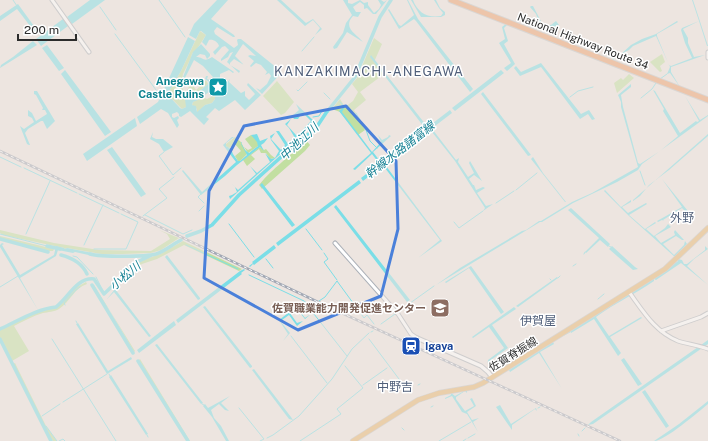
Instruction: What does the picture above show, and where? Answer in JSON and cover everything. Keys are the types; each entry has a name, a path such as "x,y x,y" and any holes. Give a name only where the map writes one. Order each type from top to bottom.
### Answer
{"highway":[{"name":"National Highway Route 34","path":"451,0 708,100"}],"main road":[{"name":"佐賀脊振線","path":"353,441 418,400 439,393 474,387 492,378 630,294 672,264 708,228"},
{"path":"417,338 481,366 492,378"}],"street":[{"path":"52,0 89,52"},
{"path":"708,52 708,58"},
{"path":"335,243 398,314 411,334 417,338"},
{"path":"630,294 650,322 661,331 676,340 708,350"},
{"path":"661,331 708,313"}],"highlighted area":[{"path":"346,106 396,161 398,229 381,296 298,330 204,278 209,191 244,126"}],"green space":[{"path":"200,31 206,35 192,54 183,74 182,81 186,76 185,84 182,87 183,90 186,91 189,88 187,85 191,80 195,79 199,82 194,87 196,90 206,80 208,84 191,98 189,99 186,97 186,107 182,109 169,96 168,93 181,71"},
{"path":"374,38 382,44 374,62 384,74 360,92 366,100 354,110 365,130 358,135 340,112 332,109 340,99 345,107 353,101 358,92 352,84 357,78"},
{"path":"662,54 665,62 660,66 662,71 660,72 650,62"},
{"path":"629,74 634,78 617,93 614,83 621,78 623,80"},
{"path":"277,81 294,102 285,113 281,115 263,96"},
{"path":"215,95 215,99 212,103 205,105 198,113 197,109 192,105 193,102 202,97 207,99"},
{"path":"251,135 258,143 258,146 248,153 244,147 248,150 252,148 245,139"},
{"path":"235,137 241,142 247,154 240,161 238,161 235,156 241,151 235,144 229,148 226,146 226,144"},
{"path":"306,140 310,145 305,151 262,189 259,185 265,178"},
{"path":"260,147 264,150 266,149 275,158 270,159 266,153 261,153 259,149 251,155 255,159 247,166 243,160"},
{"path":"0,230 54,243 99,250 151,251 170,239 167,234 159,230 179,238 161,250 151,253 101,254 67,248 65,249 3,235 0,233"},
{"path":"0,236 54,249 53,251 46,251 0,238"},
{"path":"183,241 242,269 239,271 184,245 157,259 142,264 131,272 130,270 140,261 160,254"},
{"path":"86,282 87,284 75,292 59,309 39,314 14,326 29,351 12,361 0,338 0,330 41,311 56,308 75,288"},
{"path":"94,285 135,351 134,352 110,311 93,286"},
{"path":"140,359 190,441 139,360"},
{"path":"15,363 46,426 57,441 53,441 51,439 13,364"}],"water":[{"path":"90,0 105,0 72,24 67,17"},
{"path":"217,0 228,0 211,19 235,37 217,27 214,31 215,34 234,48 238,45 237,40 241,39 282,72 262,94 256,88 260,90 267,84 271,76 269,73 265,75 267,72 261,65 256,63 251,67 250,66 254,61 248,56 256,56 243,44 235,56 244,65 234,59 230,65 227,62 233,52 221,61 229,50 225,46 222,47 215,55 213,52 219,46 216,42 209,40 206,46 202,42 206,35 201,31 196,39 189,35 194,24"},
{"path":"277,0 281,0 306,23 313,19 322,29 315,35 320,28 313,20 305,26"},
{"path":"343,0 348,0 348,3 352,4 360,0 364,3 368,2 368,5 374,13 381,5 378,0 384,2 387,0 376,14 373,14 367,8 364,9 364,5 360,2 353,7 356,12 361,12 358,17 353,16 349,24 352,30 363,42 347,32 337,48 334,49 333,47 343,33 346,23 352,15"},
{"path":"407,0 418,19 473,89 470,92 414,19 399,29 388,10 389,9 401,26 414,15"},
{"path":"411,0 413,0 415,5 424,14 441,16 443,13 434,0 436,0 440,8 445,12 445,15 441,17 421,17"},
{"path":"693,0 708,46 707,46"},
{"path":"18,4 39,33 37,35 17,9 0,21 0,16"},
{"path":"533,6 544,27 551,25 556,21 559,25 542,30 536,14 530,7"},
{"path":"63,19 68,26 41,46 36,39"},
{"path":"677,21 678,22 657,34 668,62 656,36 633,46 621,54 631,45 656,34"},
{"path":"699,21 683,29 688,38 688,43 694,57 705,55 671,67 671,72 680,87 670,73 667,74 670,67 669,65 671,66 692,58 681,30 682,28"},
{"path":"507,23 508,24 504,28 508,41 504,44 515,64 507,71 504,68 511,63 499,43 505,39 502,27"},
{"path":"188,37 195,41 181,71 168,93 180,108 182,109 186,107 186,97 189,99 191,98 208,84 208,81 205,79 206,76 208,76 207,79 210,80 213,77 203,66 194,60 186,76 181,82 193,52 201,44 210,56 207,59 205,55 200,54 196,57 205,60 212,57 234,72 233,73 229,70 220,74 220,78 225,82 217,81 211,90 214,92 213,94 209,92 193,102 192,105 196,106 197,112 205,105 212,103 215,99 216,92 219,94 225,91 227,88 225,85 230,79 229,82 241,93 245,91 245,96 249,100 255,94 247,85 248,83 261,95 245,110 235,100 219,111 215,108 206,117 209,119 204,125 190,111 181,117 177,112 172,114 172,117 174,118 178,116 179,118 177,120 179,125 177,128 168,113 161,109 140,124 137,117 158,102"},
{"path":"33,41 37,45 0,68 1,65"},
{"path":"47,45 64,68 59,71 42,48"},
{"path":"371,55 426,125 424,127 370,57"},
{"path":"541,63 581,114 589,110 595,119 592,120 588,114 580,119 541,67 520,76 514,68 516,66 521,72"},
{"path":"231,65 240,71 239,73"},
{"path":"65,70 111,132 105,136 61,74"},
{"path":"501,70 504,73 455,111 452,108"},
{"path":"631,84 631,87 621,95 638,163 640,164 659,152 642,164 638,170 573,203 436,285 460,268 539,221 638,167 618,95"},
{"path":"653,90 680,133 696,121 699,121 685,96 700,120 708,115 661,150 678,136 663,111 664,109"},
{"path":"34,91 37,91 55,121 47,129 43,121 41,121 28,129 25,133 29,145 27,144 20,126 24,129 34,122 32,118 28,116 28,110 32,113 36,121 47,114 45,110 42,110 43,108 34,94"},
{"path":"483,92 531,155 528,156 481,94"},
{"path":"296,104 314,121 305,132 230,199 229,196 237,192 235,187 238,190 256,174 250,166 257,173 270,162 265,153 271,159 275,158 279,151 271,140 270,136 275,133 271,139 281,150 285,145 276,131 279,131 288,144 295,138 285,124 291,119 287,125 296,135 299,134 311,121 304,114 298,119 294,119 292,116 299,110"},
{"path":"342,104 345,106 342,112 372,152 381,142 378,135 382,140 389,135 391,136 373,152 380,161 378,162 372,154 355,170 353,169 371,153 339,111 343,108 341,106"},
{"name":"幹線水路諸富線","path":"450,110 452,113 363,181 361,178"},
{"path":"135,118 137,126 87,161 83,154"},
{"path":"433,130 456,160 459,158 458,162 468,177 474,173 469,163 470,161 482,181 474,175 469,179 476,190 483,187 485,188 477,193 486,206 493,204 483,211 485,208 455,161 432,132"},
{"path":"153,132 152,137 156,139 163,139 173,147 164,152 159,144 150,139"},
{"path":"257,134 260,141 268,138 261,145 264,151 260,147 201,195 182,171 183,170 202,192 236,162 223,145 234,137 226,143 226,146 231,149 238,161 240,161 247,155 241,143 245,150 249,153 258,146 257,142 251,135"},
{"path":"708,134 708,136 656,180"},
{"path":"112,147 146,194 141,197 107,150"},
{"path":"533,157 543,173 566,202 531,159"},
{"path":"386,166 442,241 418,258 440,240 385,168"},
{"path":"662,179 692,216 692,218 682,208 663,220 664,221 657,221 682,207"},
{"path":"359,180 361,183 278,246 276,243"},
{"path":"262,183 295,225 292,227 260,185"},
{"path":"646,188 640,196 633,201 633,200"},
{"path":"605,190 621,207 631,200 631,202 622,207 628,213 646,203 647,204 629,215 645,229 655,222 656,223 646,229 654,236 668,224 671,227 655,236 661,243 675,235 675,230 684,240 676,236 663,244 674,255 684,245 685,241 687,244 675,256 676,258 629,216 604,191"},
{"path":"336,205 410,300 407,302 334,207"},
{"path":"571,208 610,244 608,247 600,240 586,253 585,252 599,238 568,210"},
{"path":"2,243 4,244 2,245 20,275 54,255 56,246 94,254 93,256 58,250 56,256 20,278 38,310 0,247"},
{"path":"274,245 276,248 254,265 249,266 253,263 252,262"},
{"path":"612,246 638,269 633,270 609,249"},
{"path":"705,246 708,249 687,266 708,285 681,263 596,317 609,336 641,317 642,318 610,337 621,353 618,356 594,319 571,333 570,331 666,270 678,261 678,259 682,260 684,264 687,264 705,250"},
{"path":"167,255 200,299 198,300 165,257"},
{"path":"471,266 504,312 501,314 469,268 446,283 445,282"},
{"path":"244,269 245,270 241,273 242,274 178,323 176,320"},
{"path":"557,277 558,278 518,307 516,306"},
{"path":"115,289 151,336 149,337 114,292 107,299"},
{"path":"304,301 306,302 298,307 298,309 305,318 311,314 305,319 297,309 290,313 297,323 303,321 297,326 289,315 282,320 281,322 290,333 283,341 288,334 279,320"},
{"path":"205,306 252,367 250,368 203,307"},
{"path":"514,307 516,309 492,325 508,348 488,362 488,360 504,348 489,327 473,338 472,337"},
{"path":"174,321 176,325 139,353 137,350"},
{"path":"78,323 108,371 131,357 132,359 107,374 76,324"},
{"path":"708,340 708,344 593,424 588,425 591,422"},
{"path":"553,342 554,344 540,352 562,389 539,353 510,372 509,370"},
{"path":"157,344 203,403 201,404 155,345"},
{"path":"624,358 642,384 638,386 621,360"},
{"path":"254,369 293,420 289,419 252,370"},
{"path":"111,375 148,434 146,435 109,377"},
{"path":"466,390 467,393 465,391 456,397 456,399 465,411 474,406 470,399 472,398 476,406 467,412 472,420 479,418 473,422 478,432 467,414 462,412 452,396 445,399 451,395 450,392 455,396"},
{"path":"645,390 669,426 666,428 642,392"},
{"path":"230,396 221,403 229,411 225,410 219,404 211,410 214,418 221,426 229,441 226,441 212,417 203,406 205,404 208,408"},
{"path":"708,401 708,404 681,426 659,440 654,441 679,424"},
{"path":"500,405 511,424 536,408 537,411 535,409 512,425 512,430 496,407"}],"waterway":[{"path":"13,0 17,6"},
{"path":"159,0 185,37"},
{"name":"中池江川","path":"187,236 212,225 239,195 291,148 316,128 355,77 380,17 391,0"},
{"path":"100,7 116,30"},
{"path":"115,34 159,94"},
{"path":"302,51 314,37"},
{"path":"612,60 618,55"},
{"path":"660,79 667,74"},
{"path":"297,90 298,91 307,82"},
{"path":"641,98 652,89 656,83"},
{"path":"570,97 578,91 593,87"},
{"path":"324,93 330,99"},
{"path":"313,117 319,116 322,111"},
{"path":"356,113 366,130 370,141 377,148"},
{"path":"164,152 159,156 173,175 181,168"},
{"path":"0,157 21,167"},
{"path":"24,168 77,193"},
{"path":"640,171 645,185"},
{"path":"516,190 537,173"},
{"path":"143,216 167,198 159,189 174,177"},
{"path":"26,234 50,181"},
{"path":"496,203 514,191"},
{"path":"79,194 119,213"},
{"path":"201,194 198,197 204,203"},
{"path":"84,245 103,205"},
{"path":"199,211 204,206"},
{"path":"454,222 459,228 483,211"},
{"path":"94,249 126,249 138,222 121,214"},
{"path":"145,215 183,234 192,230"},
{"path":"229,224 254,257"},
{"path":"306,229 322,250"},
{"path":"0,234 47,246"},
{"path":"0,239 48,252"},
{"name":"中池江川","path":"90,254 113,256 151,255 163,251 181,240"},
{"path":"186,245 238,269"},
{"name":"中池江川","path":"47,246 60,249"},
{"path":"324,253 328,259 324,262 337,280"},
{"path":"61,255 77,262 83,267 87,274"},
{"name":"小松川","path":"0,329 41,310 56,307 73,289 88,279 94,279 104,294 139,261 152,255"},
{"path":"73,256 77,257 93,274"},
{"path":"266,259 273,268"},
{"path":"249,275 304,301"},
{"path":"0,287 18,276"},
{"name":"小松川","path":"96,277 103,291"},
{"path":"319,301 325,297 337,281 364,318 367,315 374,324"},
{"path":"92,285 133,353"},
{"path":"399,311 434,286"},
{"name":"小松川","path":"65,305 64,303 80,287"},
{"path":"598,299 604,294"},
{"path":"314,314 347,356"},
{"path":"381,324 395,314"},
{"path":"564,335 570,332"},
{"path":"267,438 299,416 332,379 352,349 369,333"},
{"path":"291,336 327,383"},
{"name":"小松川","path":"0,339 51,441"},
{"path":"52,339 116,441"},
{"path":"369,339 408,391"},
{"path":"138,361 188,441"},
{"path":"488,362 495,374"},
{"path":"300,441 341,414 337,409 363,388 345,366"},
{"path":"363,385 387,368"},
{"path":"63,402 107,374"},
{"path":"42,416 60,404"},
{"path":"239,408 264,439 260,441"},
{"path":"439,441 471,422"},
{"name":"小松川","path":"46,426 57,441"},
{"path":"582,431 585,428"},
{"path":"468,438 475,434"},
{"path":"59,441 63,439 65,441"}],"railway":[{"path":"0,151 320,303 620,441"}],"place":[{"name":"Anegawa Castle Ruins","path":"218,87"},
{"name":"佐賀職業能力開発促進センター","path":"440,308"},
{"name":"Igaya","path":"411,346"}],"district":[{"name":"KANZAKIMACHI-ANEGAWA","path":"369,71"},
{"name":"外野","path":"682,218"},
{"name":"伊賀屋","path":"538,321"},
{"name":"中野吉","path":"395,387"}]}
